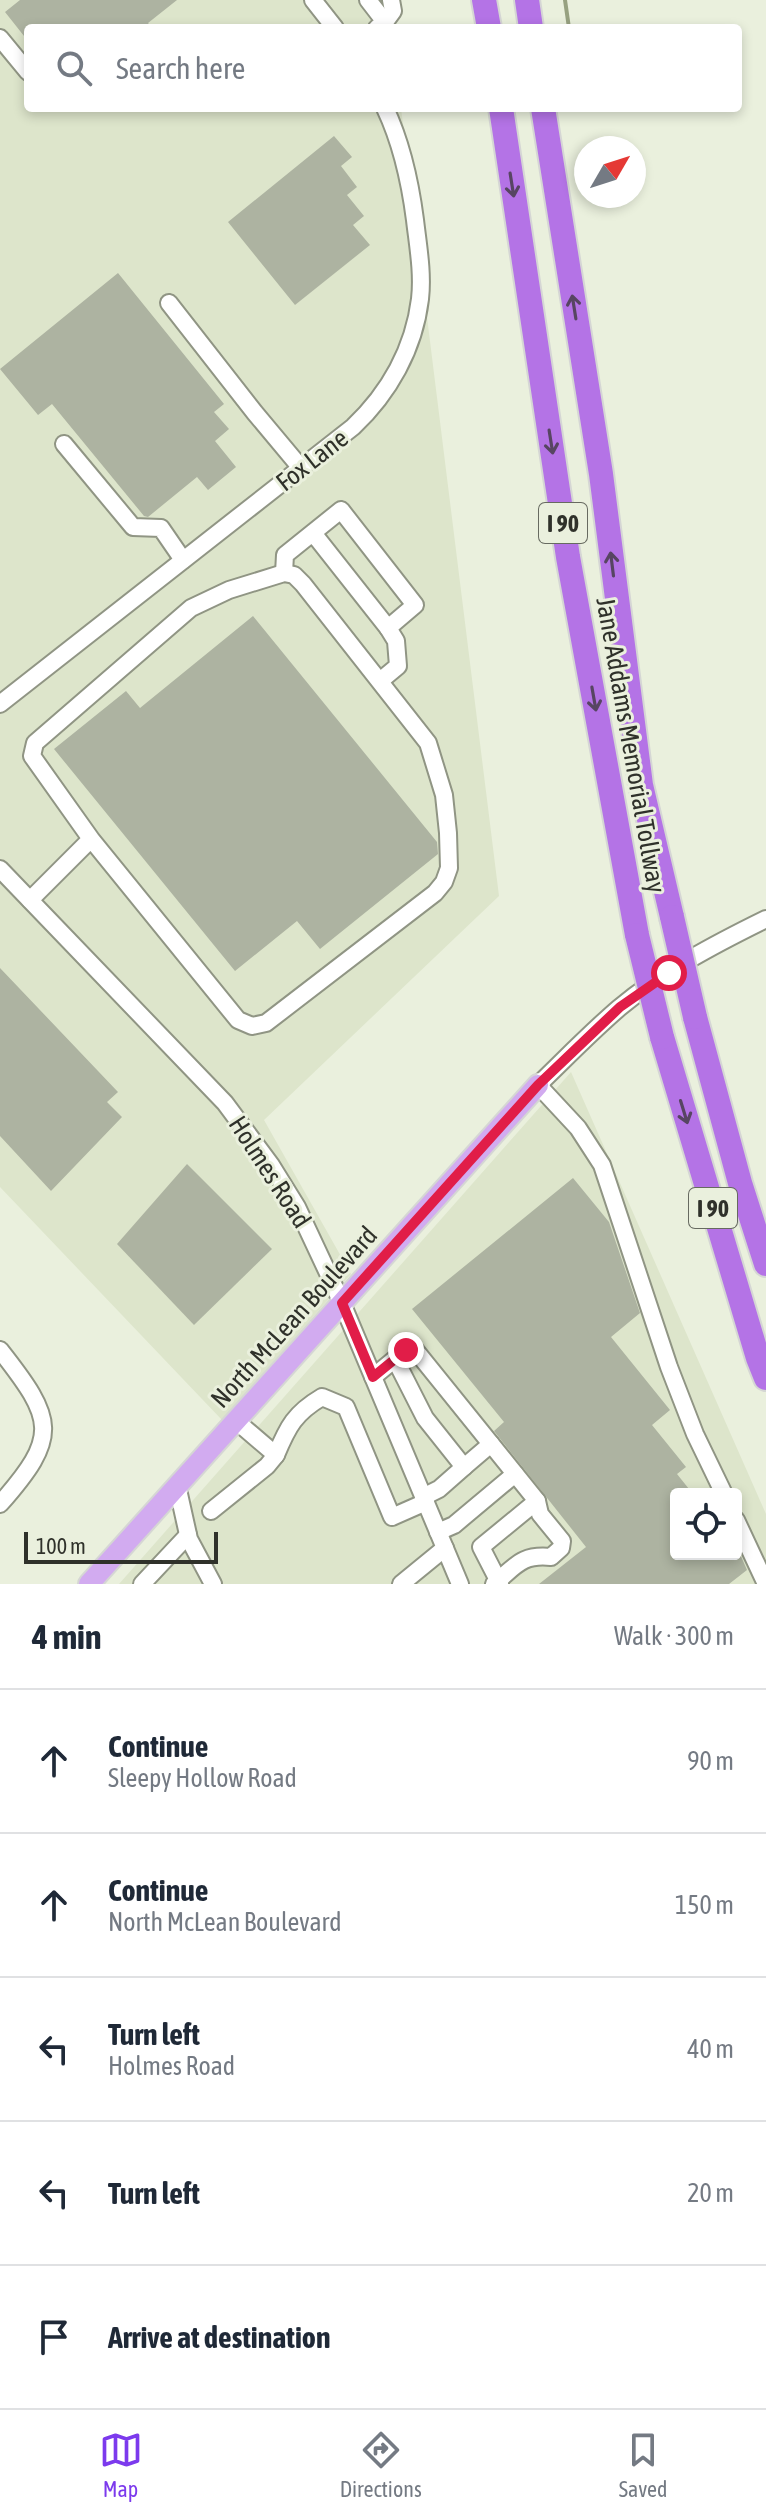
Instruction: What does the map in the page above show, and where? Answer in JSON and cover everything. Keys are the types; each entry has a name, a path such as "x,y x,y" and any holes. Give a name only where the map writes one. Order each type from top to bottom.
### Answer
{"highway":[{"path":"484,0 488,24"},
{"path":"527,0 530,24"},
{"name":"Jane Addams Memorial Tollway","path":"502,112 568,557 637,935 662,1037 766,1378"},
{"name":"Jane Addams Memorial Tollway","path":"544,112 601,474 641,785 695,1017 740,1183 766,1264"}],"main road":[{"name":"North McLean Boulevard","path":"89,1584 538,1085"}],"street":[{"path":"313,0 332,24"},
{"path":"368,0 380,24"},
{"path":"382,24 393,11 391,0"},
{"path":"0,38 24,67"},
{"name":"Fox Lane","path":"0,704 353,427 389,385 403,361 418,313 420,267 411,193 401,147 387,112"},
{"path":"169,303 301,468"},
{"path":"64,444 133,527 161,528 183,560"},
{"path":"284,573 285,555 341,510 415,605 388,628"},
{"path":"313,533 396,641 398,666 380,681"},
{"path":"284,573 294,575 303,584 428,743 444,795 449,868 444,882 435,893 266,1023 252,1026 238,1020 91,839 32,756 35,743 191,608 229,590 284,573"},
{"path":"30,900 91,839"},
{"name":"Holmes Road","path":"0,869 225,1103 271,1165 297,1207 342,1303 460,1584"},
{"path":"721,1488 695,1434 669,1367 602,1165 578,1128 538,1085 620,1007 725,939 766,919"},
{"path":"373,1377 406,1350 411,1348 416,1351 537,1501 540,1514 562,1541 561,1548 551,1557 538,1555 526,1558 497,1583 481,1547 537,1501"},
{"path":"0,1350 37,1403 44,1425 39,1454 0,1504"},
{"path":"395,1359 425,1418 464,1467"},
{"path":"211,1511 267,1466 301,1409 322,1397 346,1407 392,1517 439,1489 491,1444"},
{"path":"235,1420 276,1455"},
{"path":"438,1532 454,1525 515,1474"},
{"path":"177,1485 188,1535 213,1584"},
{"path":"742,1533 766,1584"},
{"path":"142,1584 188,1535"},
{"path":"401,1584 445,1548"}],"shaded area":[{"path":"0,0 388,0 391,24 24,24 24,112 401,112 499,896 264,1120 351,1274 222,1420 0,1187"},
{"path":"571,1072 766,1514 766,1584 119,1584"}],"building":[{"path":"20,0 177,0 149,24 24,24 24,36 5,12"},
{"path":"334,136 352,157 341,166 357,187 347,195 364,216 353,225 370,245 295,305 228,222"},
{"path":"118,273 224,404 214,412 229,429 215,441 236,467 208,490 197,477 148,517 144,516 52,404 38,415 0,369"},
{"path":"253,616 437,842 438,854 320,949 297,921 235,971 54,749 126,691 140,708"},
{"path":"0,968 118,1092 107,1102 122,1117 51,1191 0,1136"},
{"path":"187,1164 272,1249 194,1325 117,1244"},
{"path":"573,1178 609,1222 640,1313 611,1337 670,1410 652,1425 686,1467 677,1474 688,1488 670,1488 670,1560 742,1559 747,1570 729,1584 539,1584 586,1547 494,1431 504,1422 412,1309"}],"waterway":[{"path":"565,0 568,24"}],"route":[{"path":"406,1350 373,1377 342,1303 538,1085 620,1007 669,973"}]}
